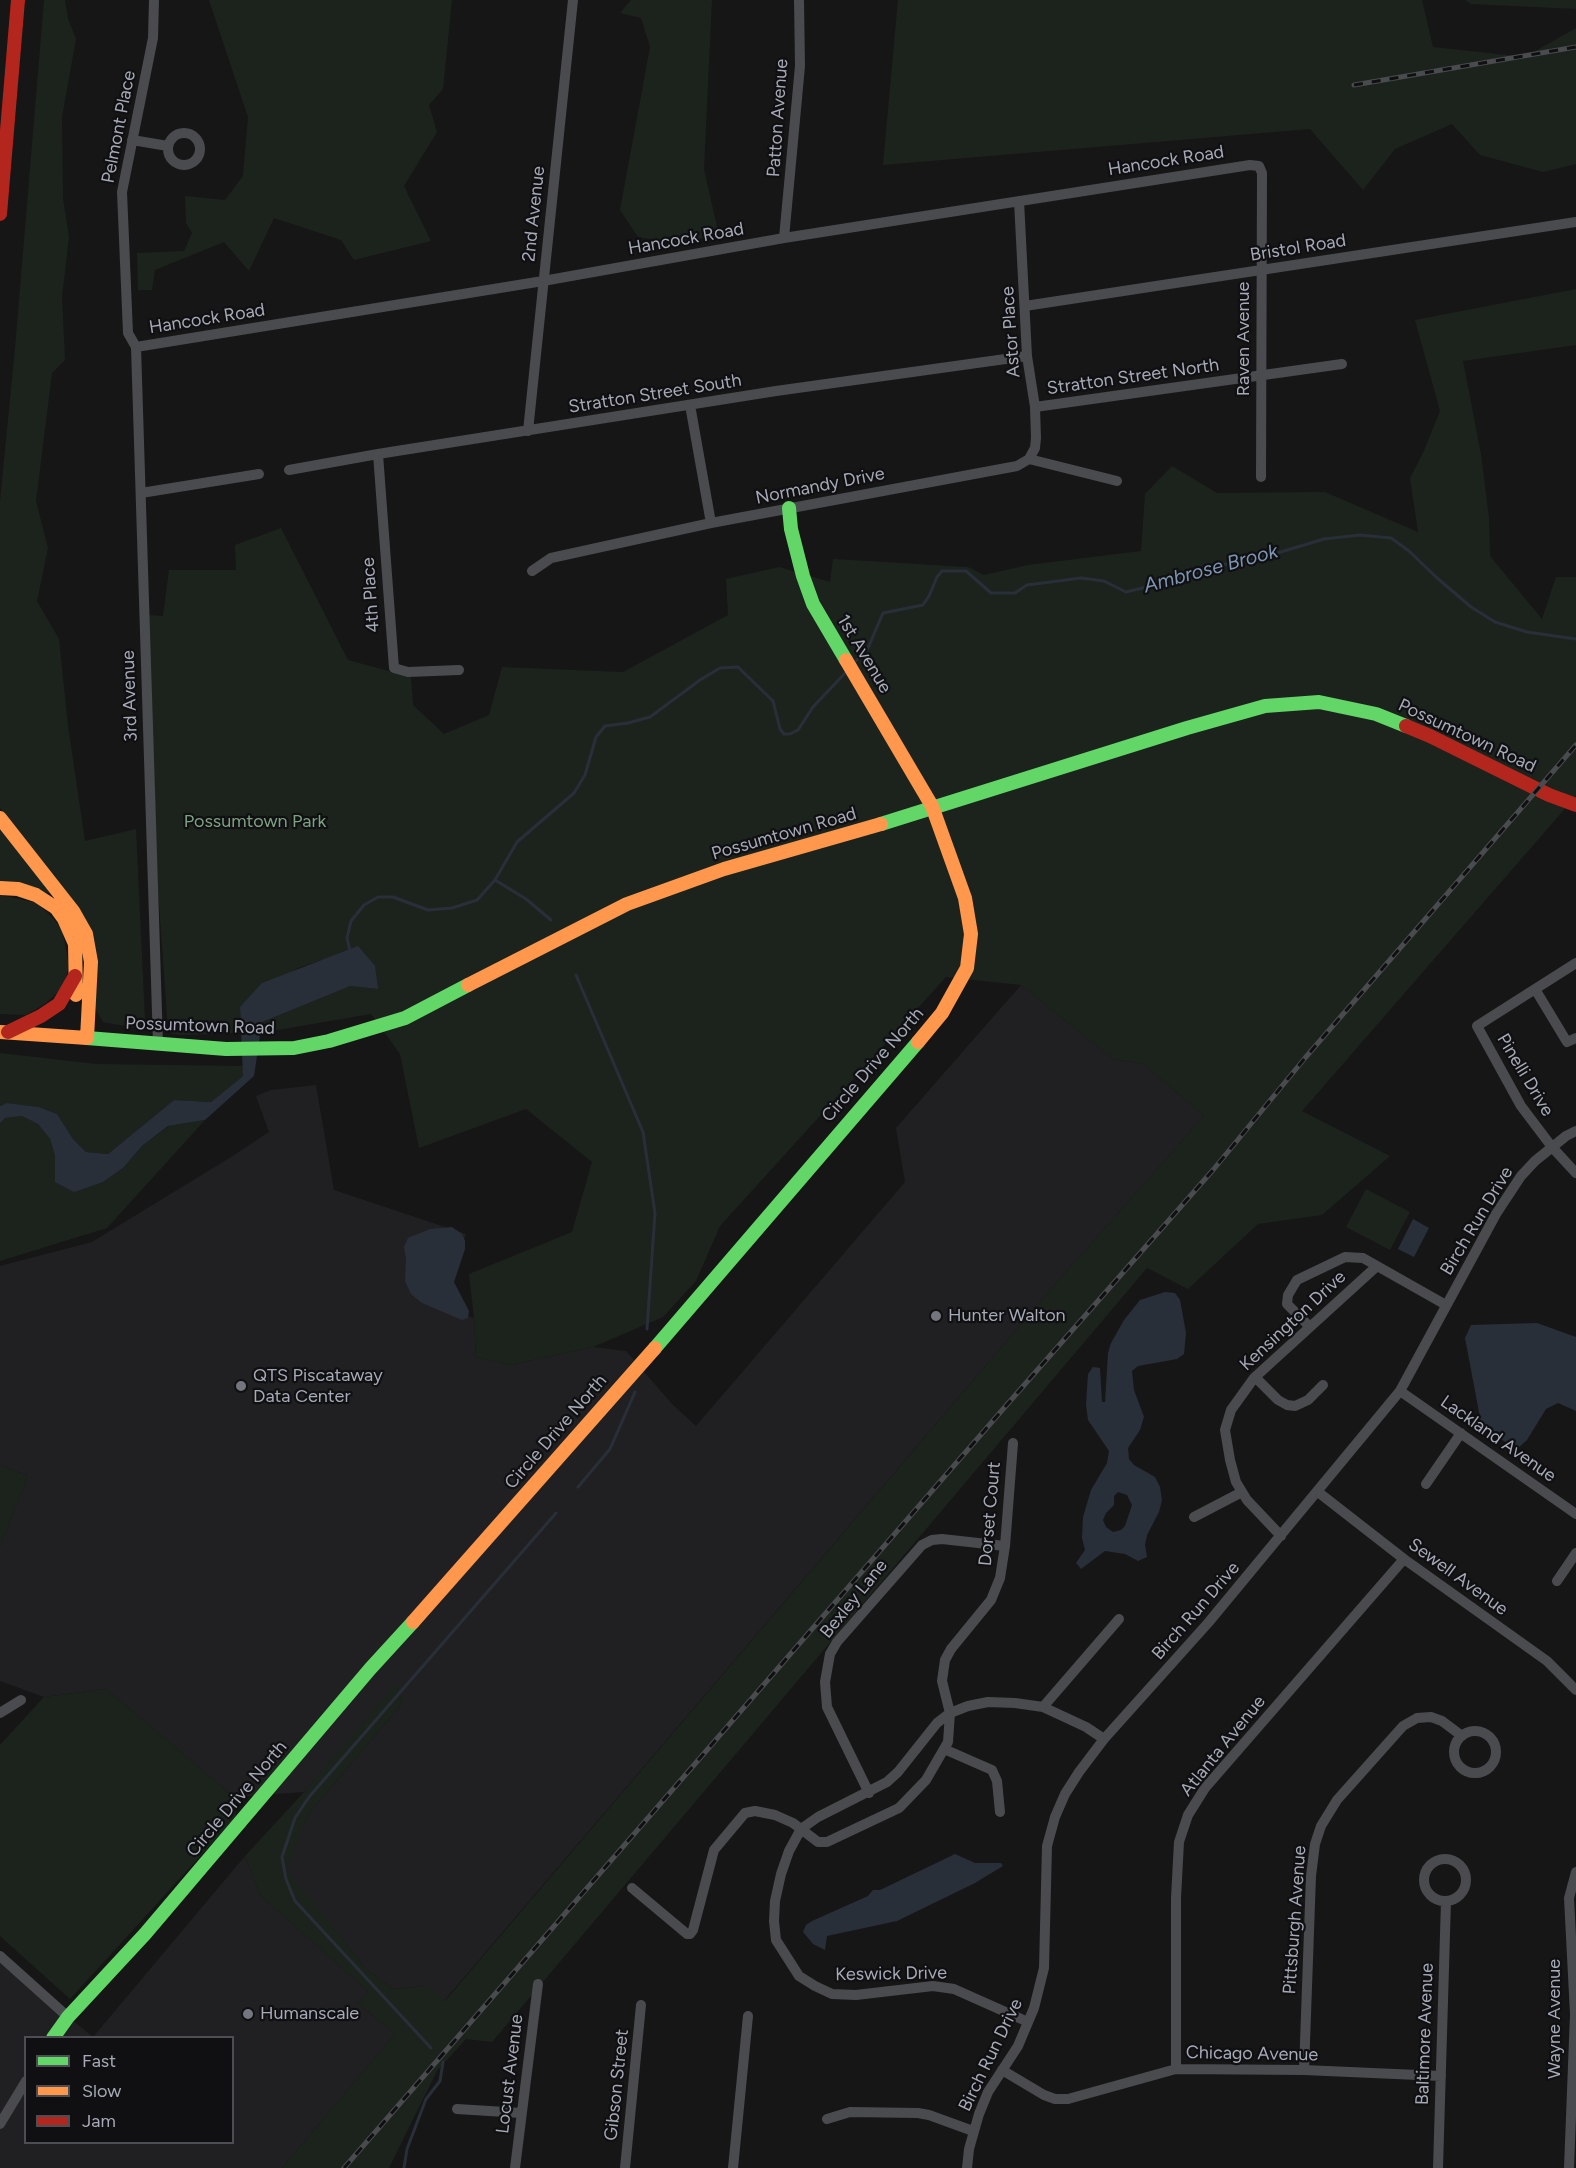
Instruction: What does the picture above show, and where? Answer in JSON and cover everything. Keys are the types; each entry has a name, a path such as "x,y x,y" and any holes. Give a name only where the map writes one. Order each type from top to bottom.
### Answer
{"main road":[{"path":"0,214 18,0"},
{"name":"1st Avenue","path":"789,508 791,529 813,604 933,809"},
{"name":"Possumtown Road","path":"4,1032 226,1049 294,1048 329,1041 405,1018 627,904 724,869 834,840 1265,706 1319,702 1376,714 1430,736 1549,795 1576,805"},
{"name":"Circle Drive North","path":"54,2036 68,2017 146,1934 370,1670 696,1302 942,1013 967,968 971,934 965,898 933,809"},
{"path":"0,818 73,911 86,934 91,962 80,1038"},
{"path":"0,888 10,887 26,891 56,908 64,919 75,944 80,1038"},
{"path":"4,1032 41,1017 59,1004 77,970"}],"street":[{"name":"Pelmont Place","path":"128,333 122,192 153,38 154,0"},
{"name":"2nd Avenue","path":"528,431 573,0"},
{"name":"Patton Avenue","path":"784,238 800,66 799,0"},
{"path":"132,140 168,146"},
{"name":"Hancock Road","path":"128,333 136,347 784,238 1250,165 1259,166"},
{"name":"Raven Avenue","path":"1259,166 1262,173 1261,477"},
{"name":"Astor Place","path":"1018,201 1027,356 1035,407 1035,448 1029,459"},
{"name":"Bristol Road","path":"1025,306 1576,222"},
{"name":"3rd Avenue","path":"136,347 158,1044"},
{"name":"Stratton Street South","path":"289,470 690,405 1027,356"},
{"name":"Stratton Street North","path":"1035,407 1342,364"},
{"path":"690,405 711,523"},
{"name":"4th Place","path":"378,454 394,669 408,672 459,670"},
{"path":"1029,459 1117,481"},
{"name":"Normandy Drive","path":"532,572 551,558 711,523 1017,466 1029,459"},
{"path":"141,493 259,474"},
{"name":"Pinelli Drive","path":"1552,1147 1521,1106 1477,1026 1576,963"},
{"path":"1535,989 1567,1041 1576,1038"},
{"name":"Birch Run Drive","path":"967,2168 973,2131 988,2092 1018,2046 1034,2008 1044,1968 1047,1846 1055,1817 1065,1794 1104,1739 1208,1623 1400,1390 1496,1214 1521,1176 1552,1147 1576,1131"},
{"path":"1552,1147 1576,1173"},
{"path":"1309,1326 1287,1304 1288,1295 1297,1280 1345,1257 1363,1258 1446,1305"},
{"name":"Kensington Drive","path":"1281,1536 1247,1500 1236,1482 1225,1430 1231,1410 1255,1377 1377,1266"},
{"path":"1255,1377 1278,1400 1295,1406 1308,1400 1323,1385"},
{"name":"Lackland Avenue","path":"1400,1390 1576,1514"},
{"path":"1426,1484 1461,1433"},
{"name":"Dorset Court","path":"801,1829 818,1842 827,1842 899,1808 926,1780 948,1742 950,1713 942,1681 945,1660 951,1649 991,1600 997,1588 1005,1546 1013,1443"},
{"path":"1194,1517 1242,1492"},
{"name":"Sewell Avenue","path":"1318,1492 1404,1559 1547,1661 1576,1690"},
{"name":"Bexley Lane","path":"868,1793 827,1707 825,1682 830,1653 837,1642 922,1545 932,1540 942,1539 1005,1546"},
{"path":"1557,1581 1576,1553"},
{"name":"Atlanta Avenue","path":"1176,2069 1176,1898 1179,1842 1188,1815 1205,1788 1404,1559"},
{"path":"1042,1707 1119,1619"},
{"path":"0,1713 21,1700"},
{"path":"632,1888 687,1934 690,1934 714,1850 745,1813 755,1811 785,1819 801,1829 818,1817 887,1782 898,1772 937,1723 950,1713 968,1706 988,1702 1042,1707 1086,1727 1104,1739"},
{"name":"Pittsburgh Avenue","path":"1304,2070 1311,1876 1315,1844 1321,1826 1337,1800 1403,1726 1417,1718 1431,1717 1442,1721 1462,1736"},
{"path":"1471,1731 1478,1731 1490,1736 1496,1748 1495,1761 1486,1770 1480,1773 1467,1772 1457,1763 1454,1750 1462,1736 1471,1731"},
{"path":"944,1749 992,1770 997,1780 1000,1812"},
{"name":"Keswick Drive","path":"801,1829 789,1851 781,1874 775,1901 774,1921 776,1940 799,1976 832,1994 856,1995 933,1986 954,1989 1028,2022"},
{"path":"1445,1858 1458,1862 1466,1873 1467,1880 1463,1892 1458,1897 1446,1901 1431,1896 1424,1880 1425,1873 1433,1862 1445,1858"},
{"name":"Wayne Avenue","path":"1569,2168 1575,2014 1569,1898 1576,1872"},
{"name":"Baltimore Avenue","path":"1438,2168 1446,1901"},
{"path":"0,1956 68,2017"},
{"name":"Locust Avenue","path":"515,2168 538,1984"},
{"name":"Gibson Street","path":"626,2168 641,2005"},
{"path":"733,2168 748,2016"},
{"name":"Chicago Avenue","path":"1002,2070 1055,2099 1068,2099 1176,2069 1304,2070 1441,2076"},
{"path":"0,2124 24,2084"},
{"path":"458,2109 521,2114"},
{"path":"827,2119 850,2112 918,2113 973,2131"}],"shaded area":[{"path":"358,946 375,966 378,989 350,986 262,1022 254,1076 205,1120 168,1126 142,1146 123,1168 103,1182 74,1192 55,1182 55,1156 50,1139 38,1124 22,1116 5,1118 0,1123 0,1106 7,1103 39,1107 57,1114 73,1139 86,1152 108,1154 174,1100 211,1102 243,1076 240,1007 262,983"},
{"path":"1021,985 1113,1059 1144,1064 1204,1116 1051,1289 444,2001 427,1986 393,1989 367,1970 285,1869 309,1813 402,1704 397,1683 304,1792 234,1797 106,1689 44,1697 0,1681 0,1546 28,1476 0,1465 0,1266 92,1242 269,1132 256,1096 271,1090 316,1085 334,1190 466,1234 443,1308 474,1318 476,1357 510,1365 593,1347 626,1351 673,1405 696,1426 905,1182 896,1128"},
{"path":"1413,1219 1429,1228 1414,1257 1398,1249"},
{"path":"452,1227 462,1234 465,1241 465,1249 454,1282 469,1311 468,1318 462,1320 422,1303 411,1294 405,1281 404,1247 408,1238 430,1229"},
{"path":"1165,1292 1175,1293 1180,1300 1186,1333 1184,1354 1177,1359 1138,1366 1132,1371 1134,1390 1144,1417 1140,1430 1128,1448 1129,1459 1134,1465 1155,1477 1160,1487 1162,1500 1159,1512 1147,1535 1145,1545 1147,1557 1138,1561 1125,1554 1105,1551 1081,1569 1076,1563 1085,1550 1082,1538 1083,1517 1091,1490 1107,1463 1109,1451 1088,1420 1086,1405 1088,1374 1093,1367 1100,1368 1102,1402 1105,1402 1108,1353 1111,1343 1124,1320 1140,1300","holes":["1118,1492 1127,1495 1132,1505 1125,1526 1113,1532 1106,1527 1103,1520 1114,1505 1114,1496"]},
{"path":"1537,1323 1576,1337 1576,1411 1558,1403 1546,1409 1527,1440 1517,1449 1482,1428 1465,1338 1471,1325"},
{"path":"955,1854 975,1863 1001,1863 1003,1866 975,1883 897,1921 827,1936 825,1950 813,1944 803,1932 806,1925 812,1921 868,1896 873,1890 880,1890"},
{"path":"245,1856 260,1895 368,1991 358,2003 395,2034 282,2168 0,2168 0,1961 92,2036 24,2036 24,2144 234,2144 234,2036 94,2036"}],"green space":[{"path":"44,0 65,0 68,19 76,39 62,117 63,198 69,237 62,297 65,360 52,373 36,501 48,548 37,601 59,639 68,726 85,841 136,829 145,1020 141,1026 136,1028 103,1022 95,1008 83,916 0,808 0,501"},
{"path":"209,0 452,0 443,89 429,105 437,132 404,186 431,241 354,260 341,240 274,218 249,271 224,242 155,270 152,290 138,290 137,253 184,251 192,233 186,223 185,196 225,200 243,176 248,117"},
{"path":"631,0 712,0 704,169 718,231 687,245 638,237 620,210 650,47 641,18 620,13"},
{"path":"898,0 1422,0 1433,47 1525,57 1576,28 1576,164 1543,172 1480,155 1452,124 1395,149 1363,190 1310,129 883,165"},
{"path":"1465,0 1576,0 1576,9 1471,4"},
{"name":"Possumtown Park","path":"1576,289 1576,345 1463,361 1481,454 1489,518 1490,556 1542,619 1556,577 1576,577 1576,796 1302,1111 1390,1156 1322,1215 1258,1224 1188,1289 1147,1268 492,2042 466,2039 437,2071 389,2168 282,2168 395,2034 358,2003 368,1991 260,1895 245,1856 304,1792 397,1682 402,1704 309,1813 286,1869 367,1970 393,1989 427,1986 445,2001 1051,1289 1204,1116 1144,1064 1113,1059 1021,985 946,977 720,1226 696,1281 663,1317 593,1347 510,1365 476,1357 469,1274 572,1232 592,1162 526,1109 419,1148 400,1054 371,1014 260,1033 261,1022 331,993 350,986 378,989 322,960 298,968 240,1007 240,1033 182,1035 172,1034 168,1030 158,890 148,615 163,616 169,570 236,570 235,545 281,528 348,660 411,677 413,705 444,734 489,715 502,667 623,672 728,615 726,579 779,567 830,582 833,559 968,567 984,575 1028,565 1141,551 1145,494 1172,466 1217,493 1325,492 1418,532 1410,478 1440,411 1415,320"},
{"path":"0,825 53,894 0,883"},
{"path":"0,895 38,903 62,928 69,966 63,987 46,1003 26,1015 0,1014"},
{"path":"0,1053 96,1064 243,1066 243,1076 211,1102 174,1100 108,1154 86,1152 73,1139 57,1114 39,1107 7,1103 0,1106"},
{"path":"22,1116 38,1124 50,1139 55,1156 55,1182 103,1182 123,1168 142,1146 169,1126 205,1120 107,1228 0,1261 0,1123 5,1118"},
{"path":"1366,1189 1410,1212 1390,1250 1346,1227"},
{"path":"0,1465 28,1476 0,1546"},
{"path":"106,1689 234,1797 236,1817 70,1999 0,1936 0,1745 44,1697"}],"waterway":[{"name":"Ambrose Brook","path":"853,664 868,648 883,613 923,605 942,571 966,571 991,593 1015,593 1027,585 1081,578 1104,581 1126,592 1175,580 1214,566 1254,560 1324,539 1360,535 1391,538 1409,551 1471,607 1495,622 1527,632 1576,639"},
{"name":"Ambrose Brook","path":"350,951 347,938 351,921 364,905 378,897 393,897 428,910 452,908 477,900 495,880 517,842 574,793 585,775 596,737 605,726 650,717 720,668 738,667 773,701 780,729 784,734 790,734 798,730 813,707 847,671"},
{"path":"495,880 526,899 551,920"},
{"path":"576,975 643,1132 655,1213 647,1329"},
{"path":"578,1487 610,1449 635,1392"},
{"path":"431,2048 295,1901 286,1879 282,1857 295,1818 309,1797 556,1513"},
{"path":"404,2168 407,2149 426,2099 440,2081 443,2062"}],"railway":[{"path":"1354,85 1576,47"},
{"path":"344,2168 1213,1170 1305,1058 1576,745"}],"traffic: fast":[{"path":"789,508 791,529 813,604 846,660"},
{"path":"881,824 1187,728 1265,706 1319,702 1376,714 1406,726"},
{"path":"87,1038 226,1049 294,1048 329,1041 405,1018 468,985"},
{"path":"655,1348 918,1042"},
{"path":"54,2036 68,2017 145,1934 370,1669 413,1622"}],"traffic: slow":[{"path":"846,660 932,806 965,898 971,934 967,968 942,1013 918,1042"},
{"path":"0,818 73,911 86,934 91,962 87,1038 0,1032"},
{"path":"468,985 627,904 724,869 881,824"},
{"path":"0,888 18,889 36,895 56,908 64,919 75,944 76,995"},
{"path":"413,1622 655,1348"}],"traffic: jam":[{"path":"0,214 18,0"},
{"path":"1406,726 1549,795 1576,805"},
{"path":"8,1032 41,1016 59,1004 75,976"}],"place":[{"name":"Hunter Walton","path":"936,1316"},
{"name":"QTS Piscataway Data Center","path":"241,1386"},
{"name":"Humanscale","path":"248,2014"}]}
